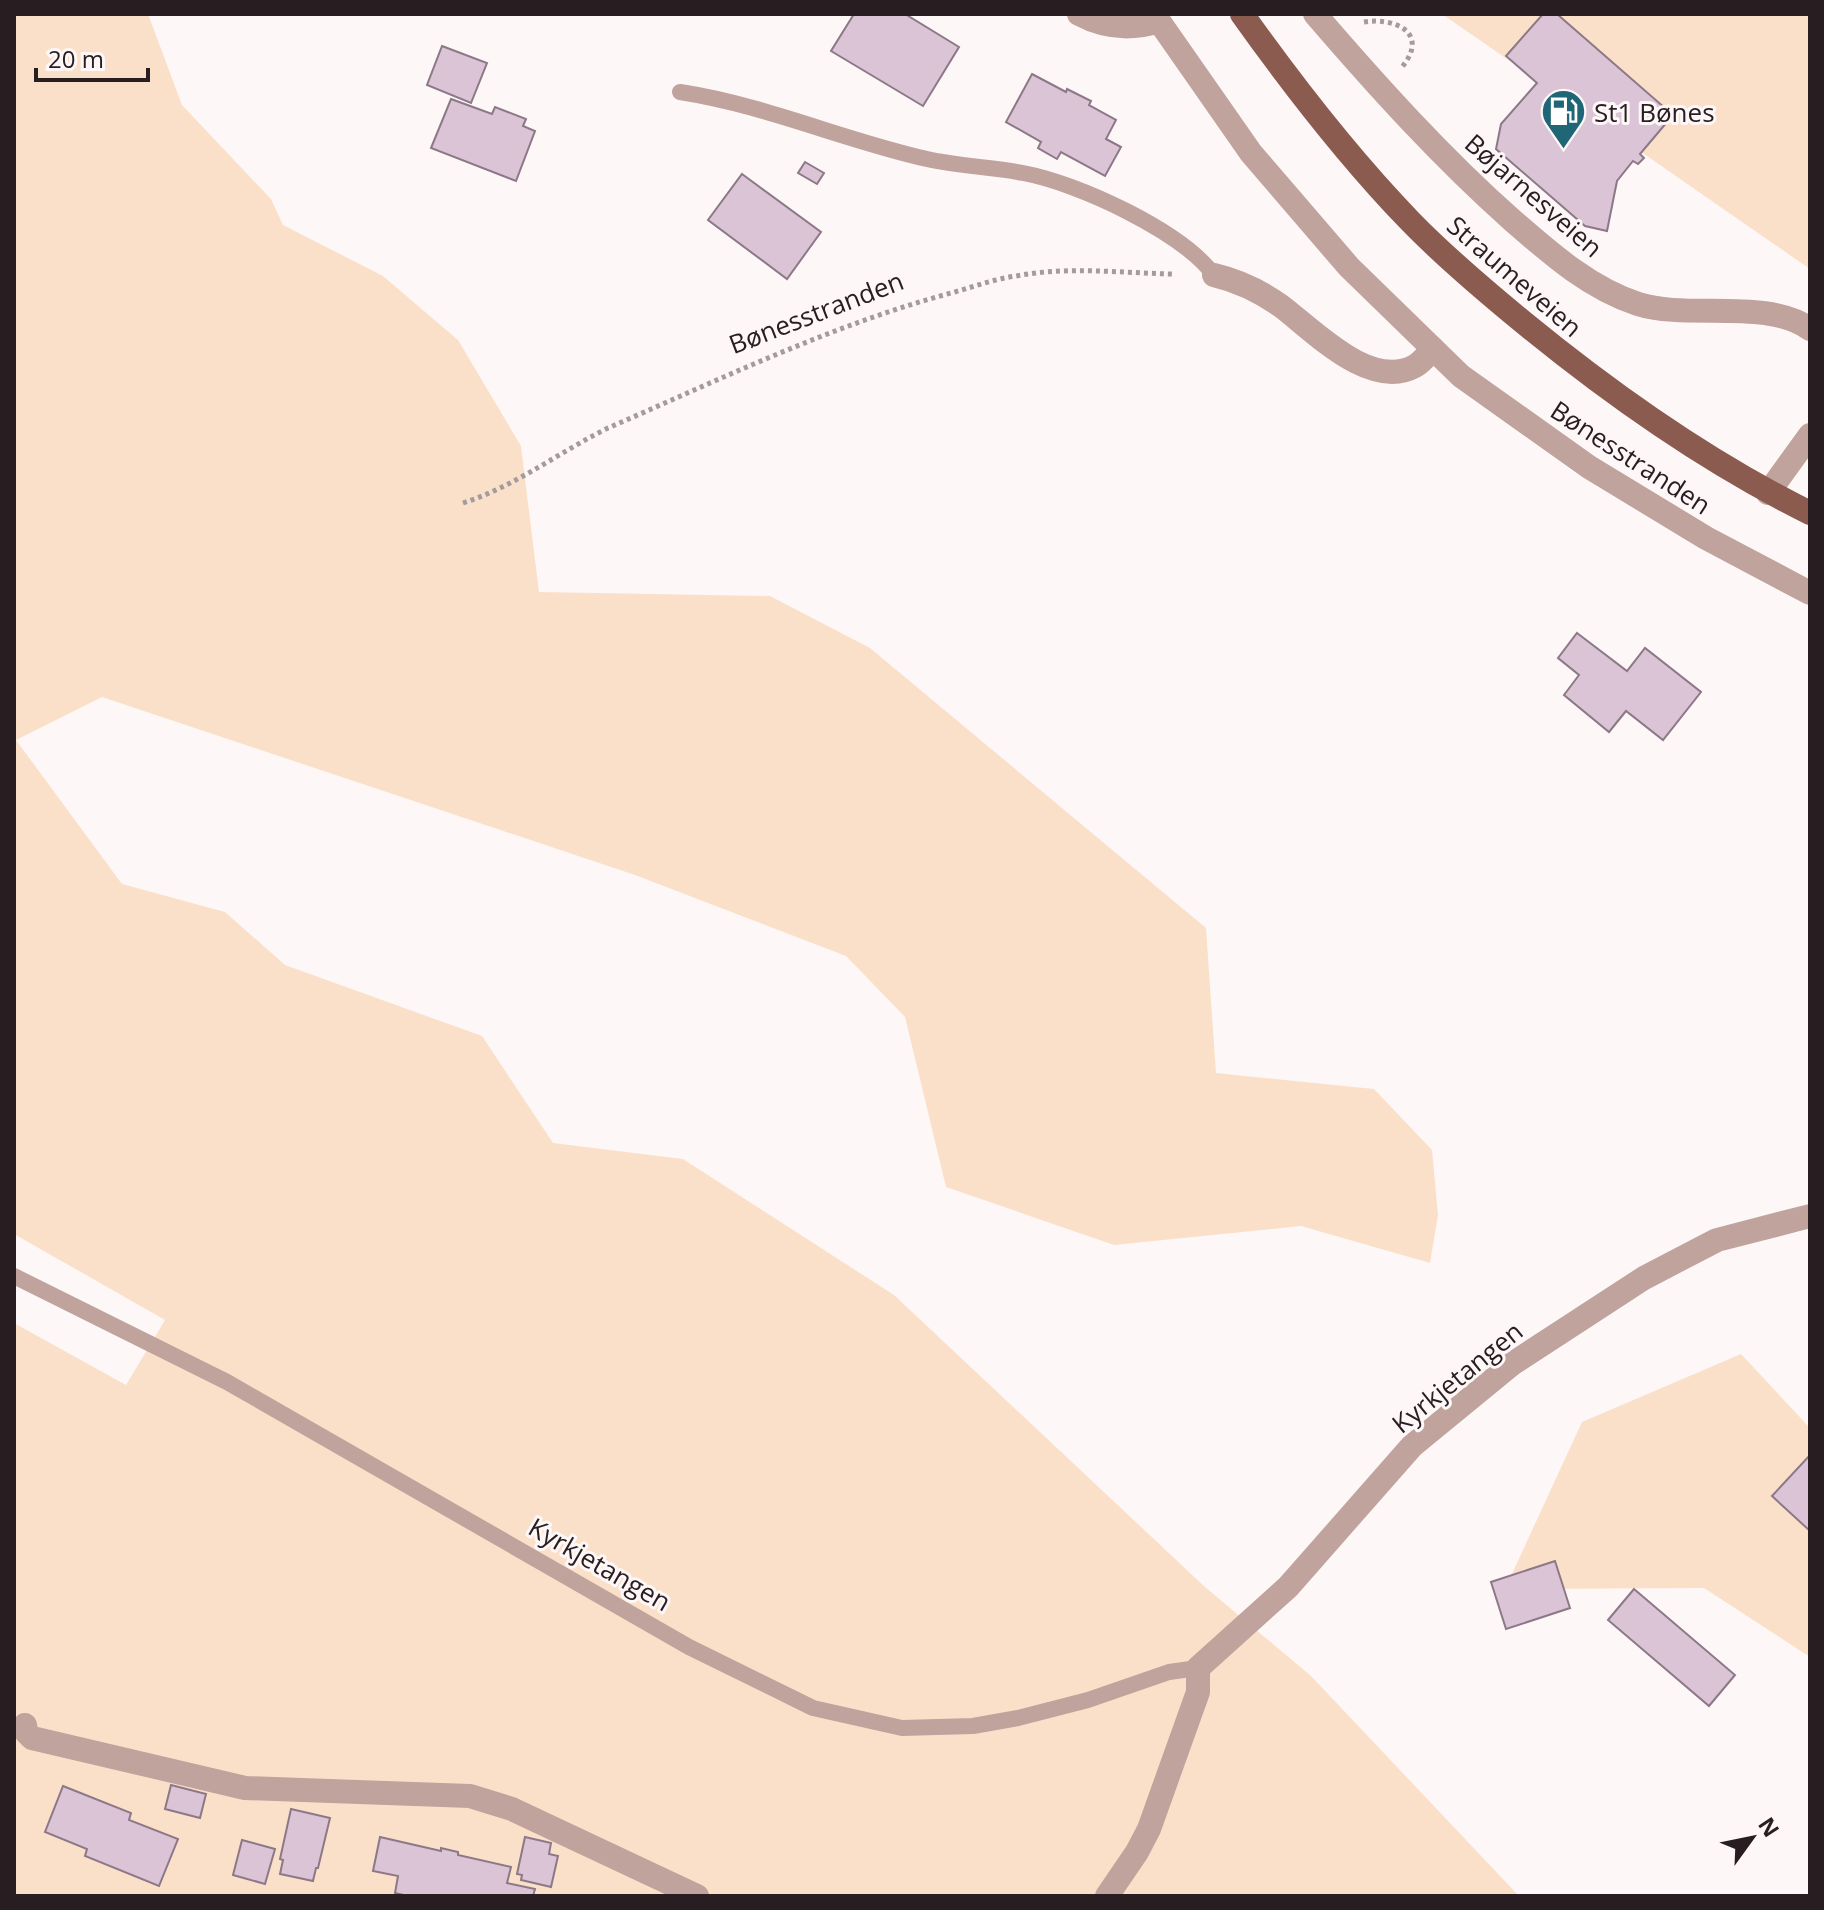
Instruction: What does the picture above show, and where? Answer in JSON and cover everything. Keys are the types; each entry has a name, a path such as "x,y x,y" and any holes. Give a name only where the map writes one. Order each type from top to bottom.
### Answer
{"main road":[{"name":"Straumeveien","path":"1242,14 1335,138 1411,222 1475,282 1582,370 1675,436 1768,493 1810,513"}],"street":[{"name":"Bønesstranden","path":"1079,14 1100,25 1142,27 1157,18 1251,153 1349,267 1461,376 1589,467 1706,538 1810,593"},
{"name":"Bøjarnesveien","path":"1315,14 1382,91 1482,194 1536,241 1596,285 1639,304 1779,316 1800,322 1810,329"},
{"path":"1214,275 1252,288 1337,351 1365,366 1401,369 1415,366 1433,349"},
{"path":"1768,493 1810,435"},
{"name":"Kyrkjetangen","path":"1198,1668 1288,1587 1412,1446 1512,1364 1644,1278 1717,1240 1810,1216"},
{"path":"1107,1896 1149,1829 1198,1692 1198,1668"},
{"path":"25,1725 26,1732 32,1738 245,1788 470,1796 512,1809 697,1896"}],"lane":[{"path":"680,92 742,103 927,159 1026,173 1082,190 1176,241 1214,275"},
{"name":"Kyrkjetangen","path":"14,1276 227,1382 689,1647 813,1708 902,1728 973,1726 1088,1700 1169,1672 1198,1668"}],"path":[{"path":"1359,23 1376,20 1396,23 1407,30 1412,39 1406,62 1382,91"},
{"name":"Bønesstranden","path":"463,503 518,481 577,443 608,428 828,332 903,306 1034,273 1095,270 1214,275"}],"shaded area":[{"path":"14,14 148,14 182,105 271,199 283,225 383,276 458,340 521,446 539,592 770,596 870,648 1206,928 1216,1073 1374,1089 1432,1150 1438,1215 1430,1263 1301,1226 1114,1245 946,1187 905,1017 846,956 635,875 102,697 16,740 122,884 225,912 285,965 482,1036 553,1143 683,1159 894,1295 1205,1587 1311,1676 1519,1896 14,1896 14,1323 126,1385 165,1320 14,1234"},
{"path":"1442,14 1810,14 1810,269"},
{"path":"1741,1354 1810,1428 1810,1657 1704,1588 1505,1589 1582,1422"}],"building":[{"path":"854,14 905,14 959,47 923,106 831,51"},
{"path":"1543,14 1557,14 1673,115 1640,154 1644,158 1638,164 1633,161 1617,181 1607,231 1585,226 1496,149 1501,124 1537,83 1506,56"},
{"path":"442,46 487,63 471,103 427,85"},
{"path":"1032,74 1091,101 1089,105 1116,120 1106,139 1121,147 1105,176 1061,152 1057,159 1038,148 1041,142 1006,122"},
{"path":"451,99 492,114 495,107 526,119 523,126 535,131 516,181 431,148"},
{"path":"805,162 824,173 817,184 798,173"},
{"path":"742,174 821,232 787,279 708,220"},
{"path":"1577,633 1627,671 1645,648 1701,692 1663,740 1626,711 1609,732 1564,695 1579,675 1558,658"},
{"path":"1810,1455 1810,1531 1772,1496"},
{"path":"1555,1561 1570,1608 1506,1629 1491,1582"},
{"path":"1634,1589 1735,1675 1709,1706 1608,1620"},
{"path":"171,1785 206,1794 200,1818 165,1809"},
{"path":"63,1786 131,1813 129,1820 178,1839 159,1886 85,1856 87,1849 45,1832"},
{"path":"291,1809 330,1818 313,1881 280,1874 283,1860 280,1859"},
{"path":"380,1837 441,1851 441,1848 511,1867 507,1883 535,1889 533,1896 408,1896 395,1893 398,1876 373,1871"},
{"path":"525,1837 551,1843 549,1854 558,1856 551,1887 521,1880 522,1875 517,1874"},
{"path":"242,1840 275,1849 265,1884 233,1875"}],"place":[{"name":"St1 Bønes","path":"1563,151"}]}
